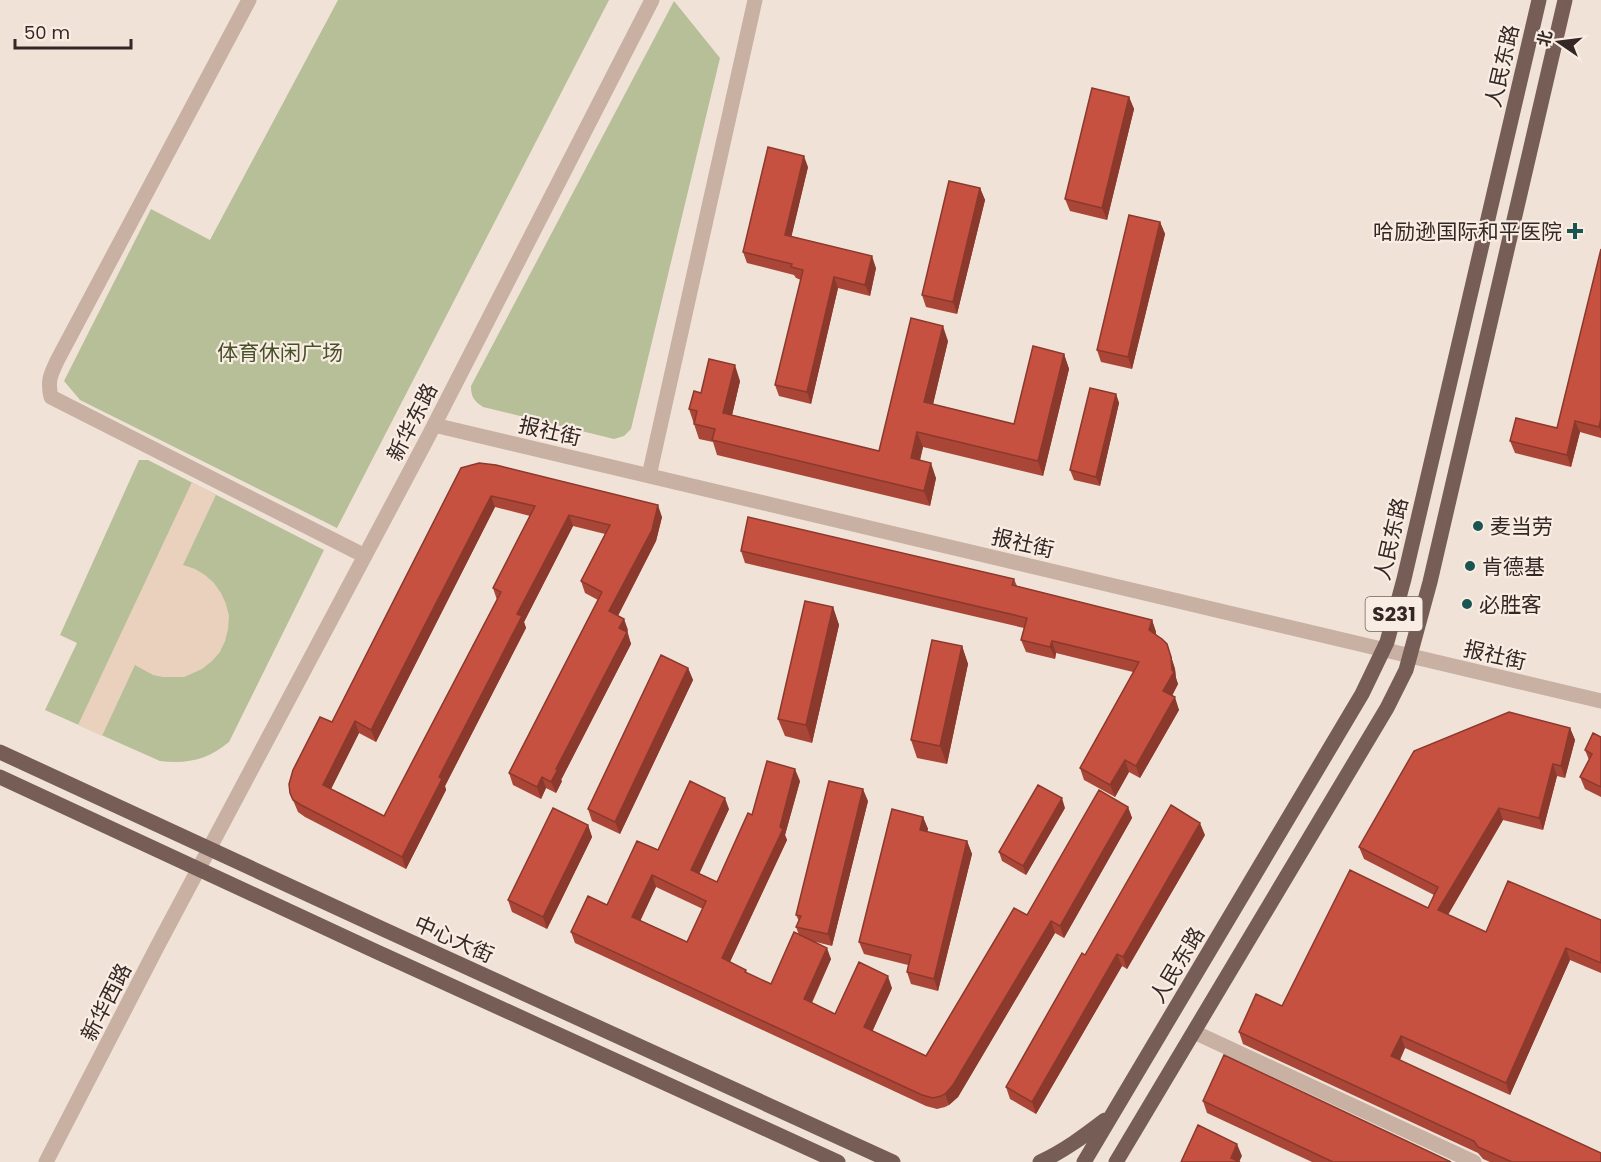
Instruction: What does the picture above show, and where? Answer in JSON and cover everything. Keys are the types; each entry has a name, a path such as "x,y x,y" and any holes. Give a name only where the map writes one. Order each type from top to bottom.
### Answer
{"main road":[{"name":"人民东路","path":"1084,1162 1362,694 1384,650 1404,579 1539,0"},
{"name":"S231","path":"1116,1162 1387,708 1406,669 1432,570 1565,0"},
{"name":"中心大街","path":"0,752 386,956 838,1162"},
{"name":"中心大街","path":"0,777 204,860 891,1161"},
{"path":"1040,1162 1079,1141 1112,1115"},
{"path":"1130,1162 1134,1131"}],"street":[{"path":"249,0 58,359 50,377 51,397 365,556"},
{"name":"新华东路","path":"204,860 434,425 652,0"},
{"path":"649,476 755,0"},
{"name":"报社街","path":"434,425 1601,702"},
{"name":"新华西路","path":"46,1162 204,860"},
{"path":"1194,1032 1474,1162"}],"green space":[{"name":"体育休闲广场","path":"338,0 609,0 337,528 80,400 64,381 151,209 210,240"},
{"path":"674,1 720,58 631,429 624,436 614,439 483,407 474,398 471,386"},
{"path":"139,460 148,460 324,550 229,742 205,757 188,761 160,761 45,710 77,643 60,635"}],"shaded area":[{"path":"192,482 216,495 183,565 205,575 221,593 229,616 225,641 220,652 212,661 202,669 184,677 153,675 135,665 102,736 78,725"}],"building":[{"path":"1092,88 1129,97 1102,208 1065,199"},
{"path":"768,147 804,156 785,235 872,256 865,285 834,277 807,392 775,385 803,270 791,267 792,264 743,252"},
{"path":"949,181 980,188 953,302 922,295"},
{"path":"1129,215 1160,222 1128,357 1097,350"},
{"path":"1601,249 1601,418 1599,427 1575,421 1567,455 1510,441 1516,418 1557,428"},
{"path":"911,318 943,326 924,402 1014,424 1033,346 1064,354 1038,461 917,432 911,458 931,463 924,491 712,440 715,429 694,424 697,411 689,409 694,391 701,393 709,359 735,365 723,413 879,451"},
{"path":"1090,388 1116,394 1096,477 1070,470"},
{"path":"479,463 496,465 658,505 652,530 609,611 624,619 619,628 627,632 551,782 542,777 537,787 509,773 602,592 581,581 610,525 569,515 517,614 522,616 439,777 442,779 402,857 293,800 289,784 293,770 320,717 332,722 461,468","holes":["491,496 535,506 493,588 501,592 384,816 323,785 355,721 371,730"]},
{"path":"748,517 1014,579 1012,585 1152,620 1149,630 1167,644 1174,672 1163,691 1175,697 1136,766 1125,760 1110,785 1080,768 1139,662 1052,641 1050,647 1021,640 1027,618 741,551"},
{"path":"805,601 833,607 806,725 778,719"},
{"path":"932,640 962,646 940,746 911,740"},
{"path":"661,655 688,668 615,822 588,809"},
{"path":"1509,712 1570,728 1561,766 1553,764 1539,818 1499,808 1438,910 1486,932 1508,881 1601,920 1601,963 1566,948 1506,1083 1401,1036 1391,1056 1601,1153 1601,1162 1512,1162 1478,1147 1474,1141 1239,1032 1256,994 1282,1006 1350,870 1428,908 1438,887 1359,847 1414,751"},
{"path":"1593,733 1601,737 1601,787 1580,777 1592,754 1585,750"},
{"path":"767,761 795,769 780,827 783,829 722,958 771,984 794,932 827,948 804,999 835,1014 859,962 888,976 864,1027 926,1056 1014,908 1027,915 1099,790 1128,807 1060,926 1051,921 953,1085 945,1094 933,1098 922,1095 571,932 588,896 607,905 637,841 658,850 690,781 725,798 691,870 717,882 748,813 752,815","holes":["652,875 706,901 687,942 632,917"]},
{"path":"829,781 863,789 828,934 796,927 801,916 796,915"},
{"path":"1038,785 1062,798 1023,866 999,852"},
{"path":"1171,805 1200,823 1123,957 1117,954 1032,1102 1006,1087 1082,953 1085,955"},
{"path":"553,808 588,825 543,917 508,900"},
{"path":"892,809 923,817 920,830 967,841 934,979 907,972 911,955 859,942"},
{"path":"1224,1055 1451,1162 1333,1162 1203,1101"},
{"path":"1198,1125 1237,1144 1231,1158 1240,1162 1181,1162"}],"place":[{"name":"哈励逊国际和平医院","path":"1575,231"},
{"name":"麦当劳","path":"1478,526"},
{"name":"肯德基","path":"1470,566"},
{"name":"必胜客","path":"1467,604"}]}
